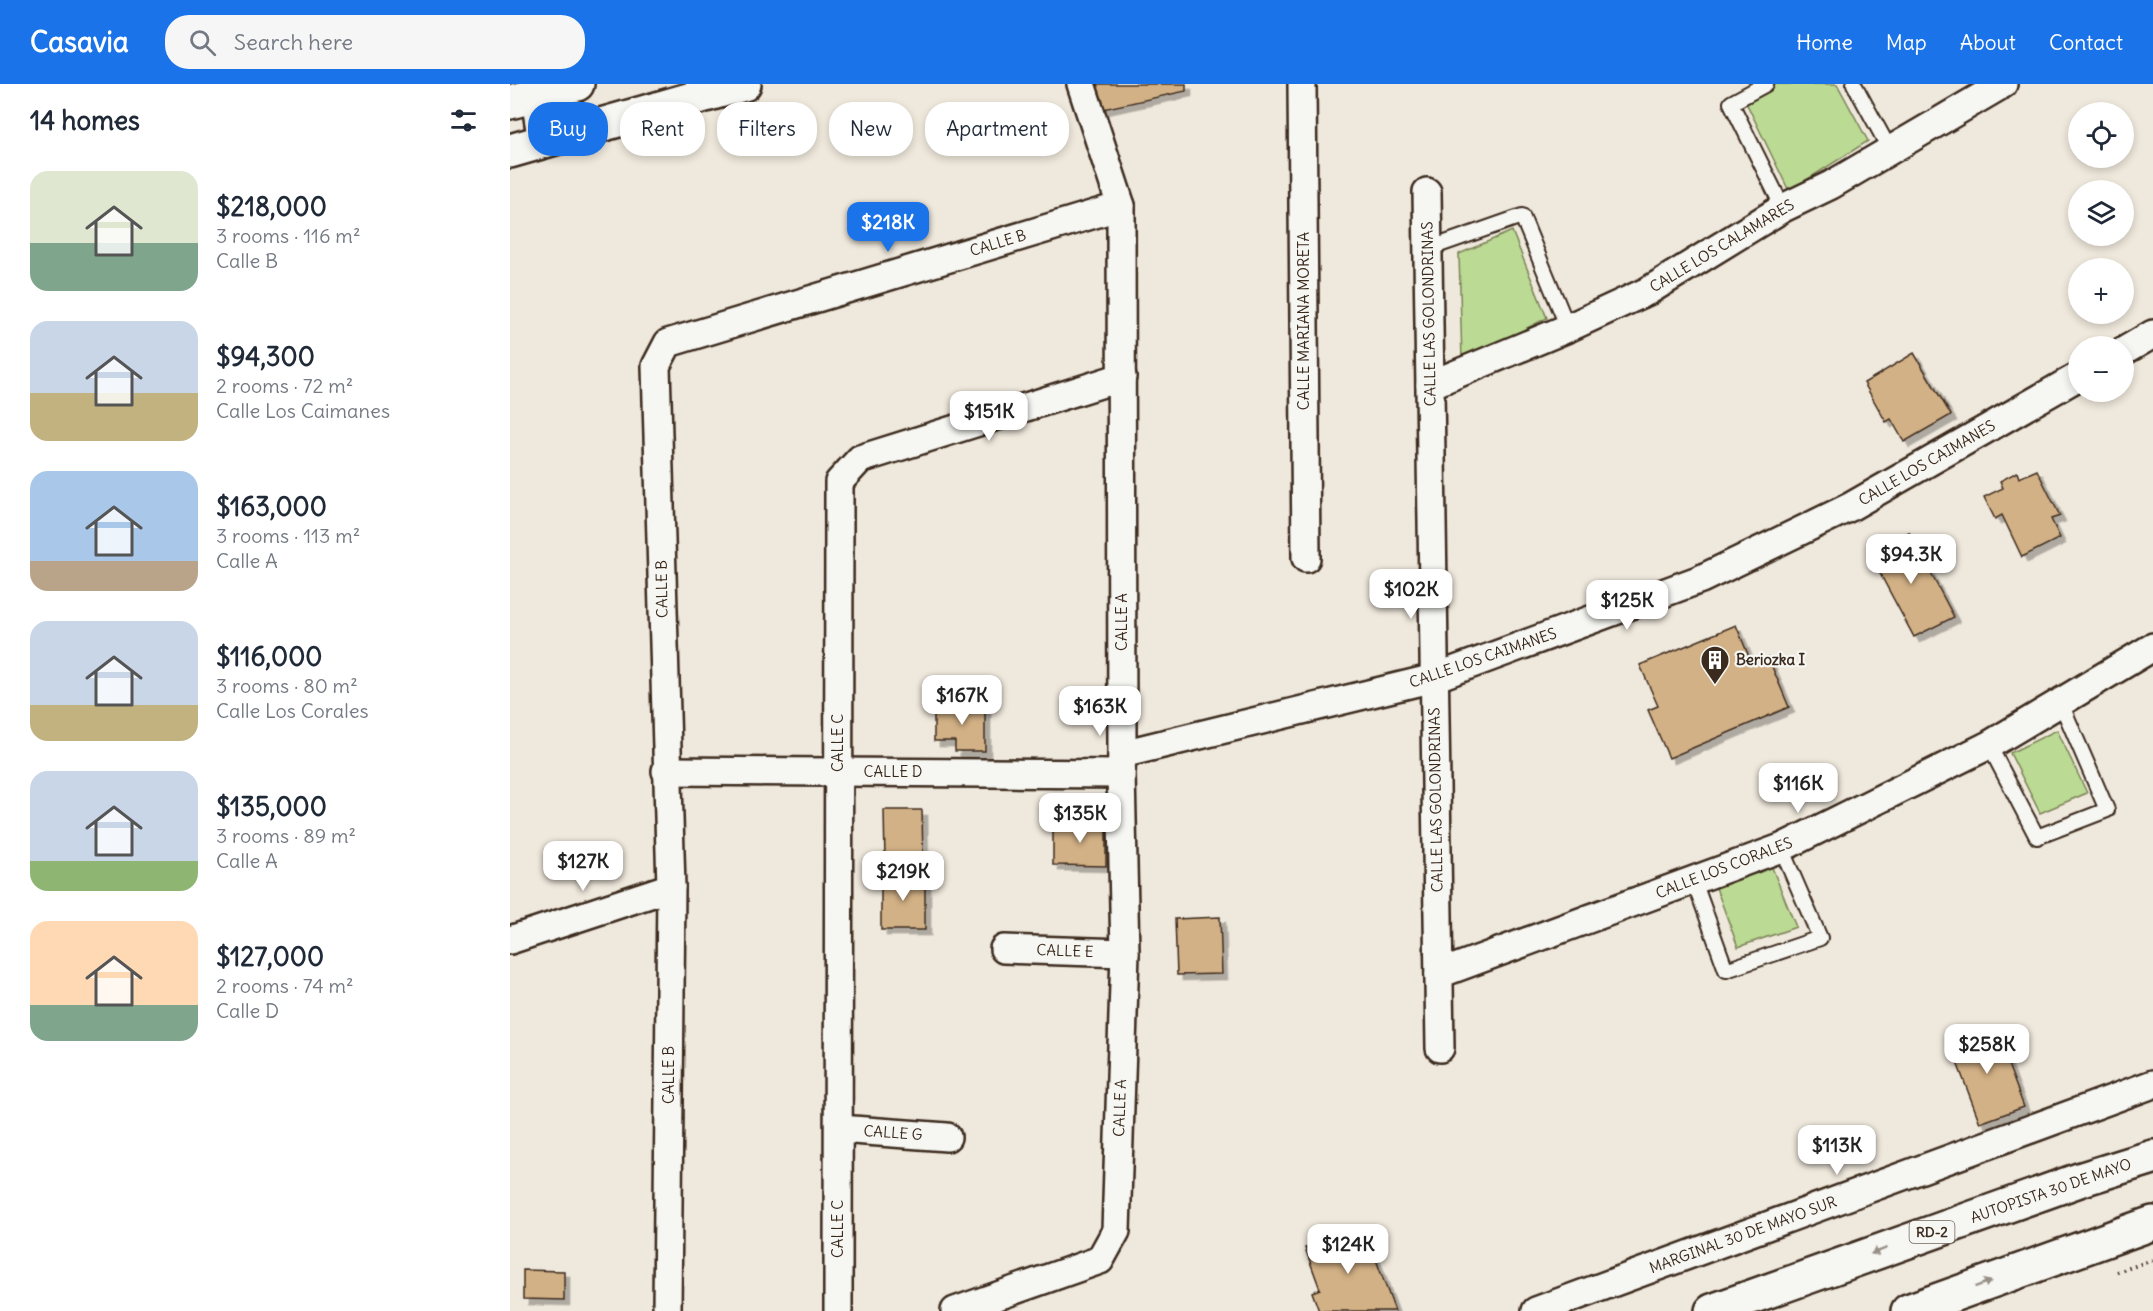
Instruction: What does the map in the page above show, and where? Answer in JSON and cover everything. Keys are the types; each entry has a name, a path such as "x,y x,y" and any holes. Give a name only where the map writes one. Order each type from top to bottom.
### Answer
{"main road":[{"path":"526,94 577,84"},
{"path":"608,124 744,84"},
{"path":"510,152 528,147"},
{"name":"AUTOPISTA 30 DE MAYO","path":"1712,1311 2079,1179 2153,1157"},
{"path":"1908,1311 2153,1223"}],"street":[{"name":"CALLE A","path":"955,1311 1101,1260 1116,1231 1125,953 1122,764 1121,206 1081,84"},
{"name":"CALLE MARIANA MORETA","path":"1302,84 1306,558"},
{"name":"CALLE LOS CALAMARES","path":"1430,385 1568,328 1647,291 1783,208 1831,185 2003,84"},
{"name":"CALLE LAS GOLONDRINAS","path":"1427,192 1440,1048"},
{"name":"CALLE B","path":"667,1311 670,887 656,366 668,343 1121,206"},
{"path":"2134,345 2153,334"},
{"name":"CALLE C","path":"838,1311 839,482 860,459 1122,377"},
{"name":"CALLE LOS CAIMANES","path":"1122,764 1434,678 1701,579 1850,507 2068,382"},
{"name":"CALLE LOS CORALES","path":"1439,974 1780,848 1989,745 2153,647"},
{"name":"CALLE D","path":"666,771 838,772 1122,764"},
{"path":"510,940 670,887"},
{"name":"CALLE E","path":"1004,949 1125,953"},
{"name":"MARGINAL 30 DE MAYO SUR","path":"1536,1311 2153,1084"},
{"name":"CALLE G","path":"839,1129 947,1137"}],"lane":[{"path":"1766,84 1731,103 1783,208"},
{"path":"1854,84 1890,150"},
{"path":"1428,249 1522,216 1568,328"},
{"path":"1989,745 2037,837 2107,810 2060,701"},
{"path":"1694,881 1726,970 1820,938 1780,848"}],"green space":[{"path":"1761,84 1837,84 1868,141 1789,191 1742,94"},
{"path":"1512,231 1547,318 1462,361 1459,254"},
{"path":"2057,730 2087,793 2040,813 2010,753"},
{"path":"1771,865 1796,927 1738,947 1715,885"}],"building":[{"path":"1084,84 1186,84 1186,91 1094,111"},
{"path":"1914,353 1951,415 1904,442 1891,419 1886,422 1864,383"},
{"path":"2037,470 2060,516 2051,519 2060,538 2022,557 2002,515 1995,519 1984,497 2003,488 2000,481 2017,472 2019,478"},
{"path":"1909,532 1954,617 1914,637 1869,553"},
{"name":"Beriozka I","path":"1736,625 1752,664 1768,657 1789,707 1669,758 1648,710 1658,706 1640,665"},
{"path":"945,702 985,703 985,751 955,751 955,741 934,741 934,714 944,714"},
{"path":"884,810 922,810 923,860 885,860"},
{"path":"1053,822 1106,822 1106,866 1053,865"},
{"path":"881,874 925,874 925,930 881,930"},
{"path":"1220,917 1222,974 1177,975 1175,919"},
{"path":"1994,1027 2024,1107 1980,1123 1950,1044"},
{"path":"1364,1227 1395,1311 1319,1311 1312,1292 1320,1289 1305,1248"},
{"path":"523,1270 564,1271 564,1300 523,1299"}],"place":[{"name":"Beriozka I","path":"1715,686"}]}
